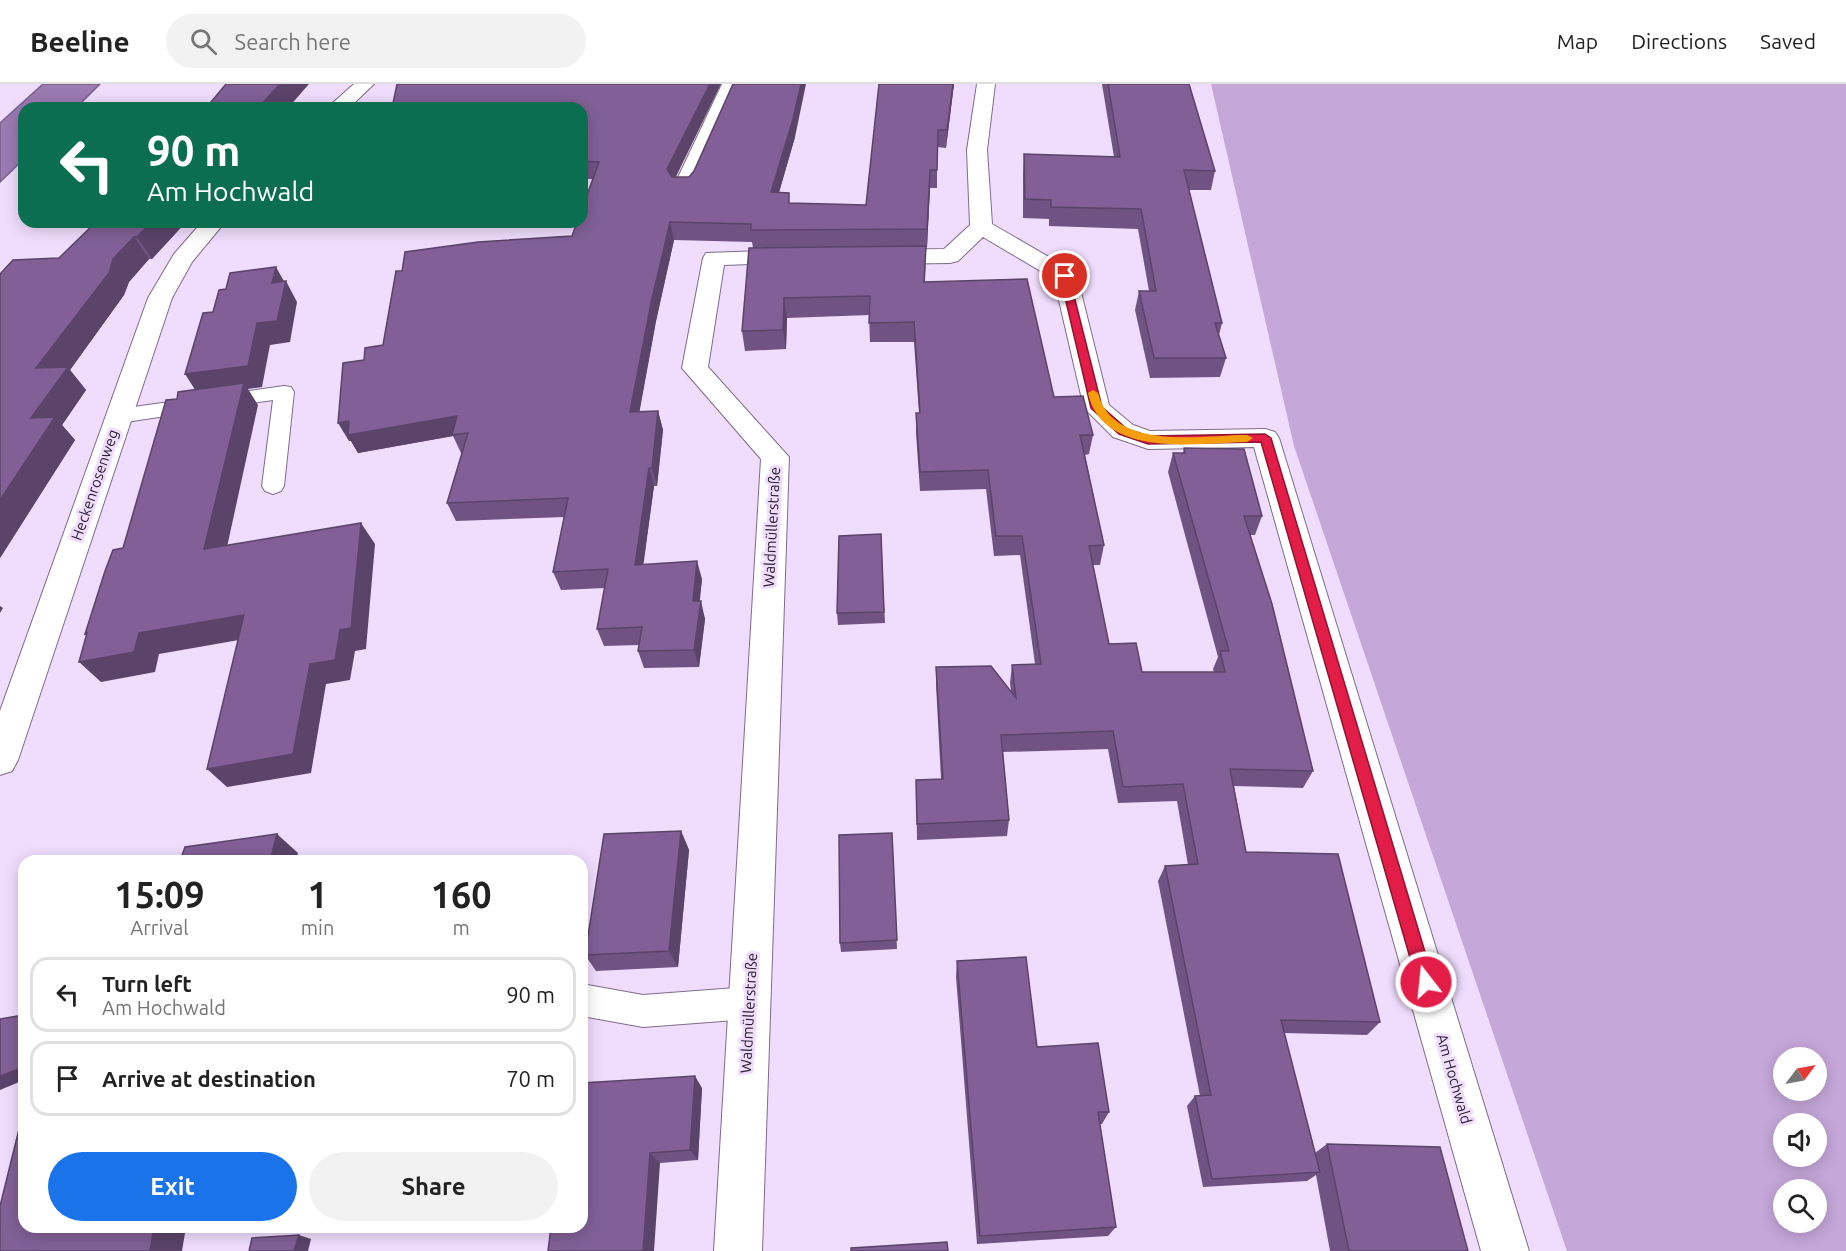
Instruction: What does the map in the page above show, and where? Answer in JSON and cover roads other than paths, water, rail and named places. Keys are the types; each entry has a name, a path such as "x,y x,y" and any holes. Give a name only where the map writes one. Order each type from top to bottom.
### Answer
{"street":[{"path":"344,102 365,84"},
{"path":"684,188 731,84"},
{"path":"856,257 950,256 981,227 977,150 986,84"},
{"name":"Am Hochwald","path":"981,227 1065,276 1097,408 1123,432 1148,440 1265,438 1505,1251"},
{"name":"Heckenrosenweg","path":"0,760 160,298 182,259 209,228"},
{"name":"Waldmüllerstraße","path":"738,1251 775,457 695,368 714,258 820,257"}],"lane":[{"path":"119,416 284,392 273,486"},
{"path":"588,1001 643,1011 749,1003"}]}
